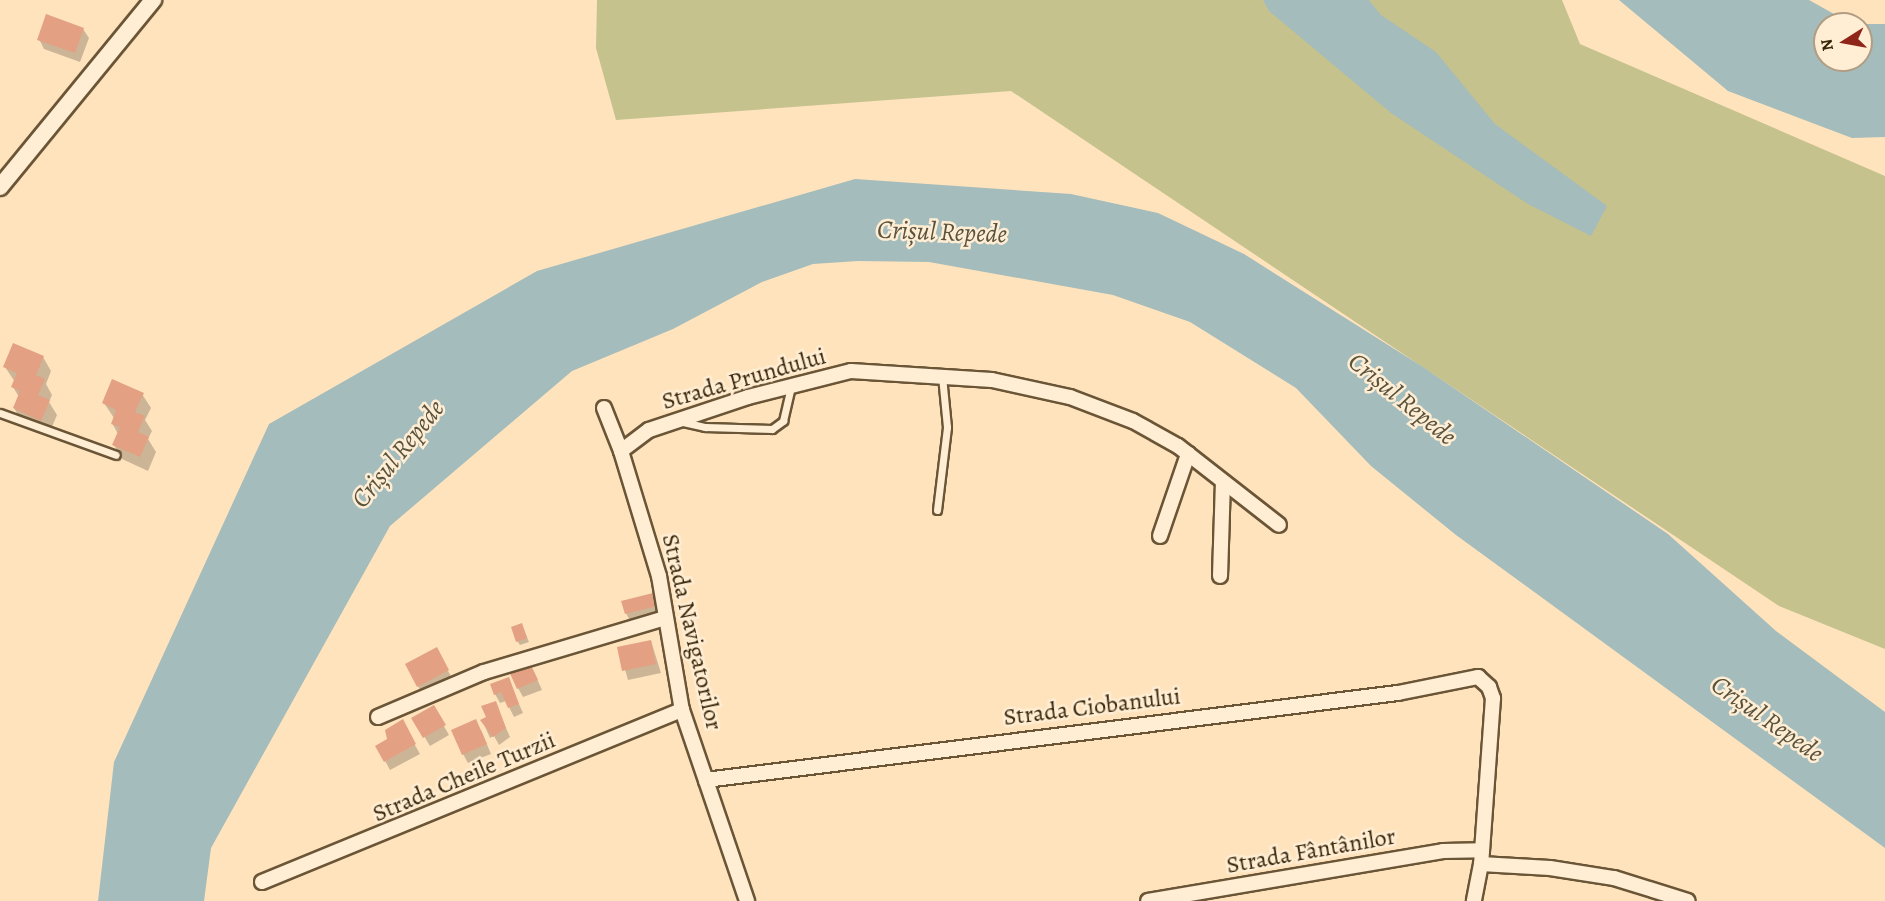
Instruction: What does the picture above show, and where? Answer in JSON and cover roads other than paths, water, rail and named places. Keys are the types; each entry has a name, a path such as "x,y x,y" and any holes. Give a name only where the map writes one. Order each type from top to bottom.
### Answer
{"street":[{"path":"0,188 153,0"},
{"name":"Strada Prundului","path":"621,452 649,430 791,386 851,371 942,375 992,380 1070,397 1133,421 1188,454 1222,483 1279,525"},
{"name":"Strada Navigatorilor","path":"604,408 621,452 659,576 682,710 747,901"},
{"path":"1160,536 1188,454"},
{"path":"1220,576 1222,483"},
{"path":"378,717 484,672 665,618"},
{"name":"Strada Ciobanului","path":"706,780 1398,693 1470,676 1483,680 1492,698 1482,857"},
{"name":"Strada Cheile Turzii","path":"262,882 682,710"},
{"name":"Strada Fântânilor","path":"1148,901 1443,851 1614,878 1688,901"},
{"path":"1474,901 1482,857"}],"lane":[{"path":"936,510 947,427 942,375"},
{"path":"681,421 705,427 772,429 783,421 791,386"},
{"path":"0,413 116,455"}],"water":[{"path":"1263,0 1369,0 1381,15 1436,52 1495,124 1607,206 1591,236 1528,204 1391,113 1269,11"},
{"path":"1619,0 1809,0 1830,12 1813,12 1813,72 1873,72 1873,24 1885,24 1885,137 1852,138 1728,91"},
{"name":"Crișul Repede","path":"855,179 1071,194 1158,213 1244,254 1423,367 1668,534 1776,631 1885,712 1885,848 1456,535 1371,466 1296,388 1190,322 1113,295 929,262 858,261 813,264 762,282 673,329 572,371 390,526 211,848 204,901 98,901 114,762 269,424 537,271"}]}
